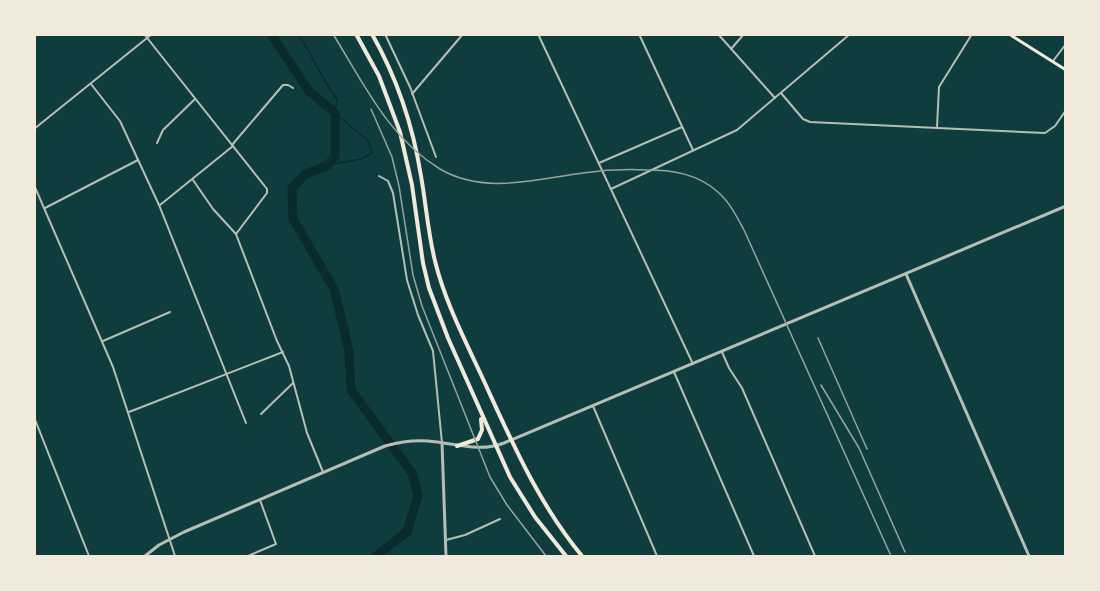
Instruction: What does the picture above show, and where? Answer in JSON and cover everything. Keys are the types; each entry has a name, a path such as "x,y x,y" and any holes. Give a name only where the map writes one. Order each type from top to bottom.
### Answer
{"highway":[{"path":"356,34 379,76 400,132 409,166 429,288 448,338 495,447 525,503 566,556"},
{"path":"372,34 396,84 409,120 421,174 433,251 441,282 525,471 562,532 582,556"},
{"path":"457,446 475,441 480,436 482,427 479,409"}],"main road":[{"path":"1009,34 1065,70"}],"street":[{"path":"144,34 267,189 267,193 236,234"},
{"path":"34,129 152,34"},
{"path":"386,34 412,94 435,158"},
{"path":"412,94 463,34"},
{"path":"538,34 693,364"},
{"path":"639,34 693,150"},
{"path":"718,34 775,99"},
{"path":"731,49 744,34"},
{"path":"611,189 737,130 850,34"},
{"path":"937,128 939,87 972,34"},
{"path":"1052,62 1065,44"},
{"path":"91,84 120,121 159,205 246,423"},
{"path":"159,205 232,146 283,85 286,84 293,88"},
{"path":"781,93 803,119 810,122 1045,133 1055,126 1065,110"},
{"path":"157,143 163,130 195,99"},
{"path":"599,164 682,127"},
{"path":"45,208 138,160"},
{"path":"379,176 388,181 393,193 407,280 433,351 442,443 446,556"},
{"path":"192,179 213,209 236,234 294,382 307,433 323,472"},
{"path":"34,184 102,341 129,413 175,556"},
{"path":"145,556 169,539 392,443 419,441 457,446 495,447 511,441 1065,206"},
{"path":"906,274 1029,556"},
{"path":"102,341 170,312"},
{"path":"129,413 283,352"},
{"path":"722,352 742,388 815,556"},
{"path":"674,372 754,556"},
{"path":"261,414 294,382"},
{"path":"592,406 657,556"},
{"path":"34,417 89,556"},
{"path":"248,556 276,544 260,499"},
{"path":"446,540 465,535 500,519"}],"waterway":[{"path":"271,34 309,91 335,113 335,156 328,165 306,174 292,188 293,219 334,289 349,351 351,390 412,473 418,495 407,532 376,556"},
{"path":"298,34 337,99 335,113 368,141 372,153 361,159 328,165"}],"railway":[{"path":"333,34 391,125 422,156 440,169 457,177 474,181 510,183 599,171 657,170 694,177 719,193 730,206 744,230 891,556"},
{"path":"371,109 392,157 399,186 413,275 422,306 490,477 507,505 546,556"},
{"path":"818,338 867,449"},
{"path":"821,385 859,448 905,552"}]}
